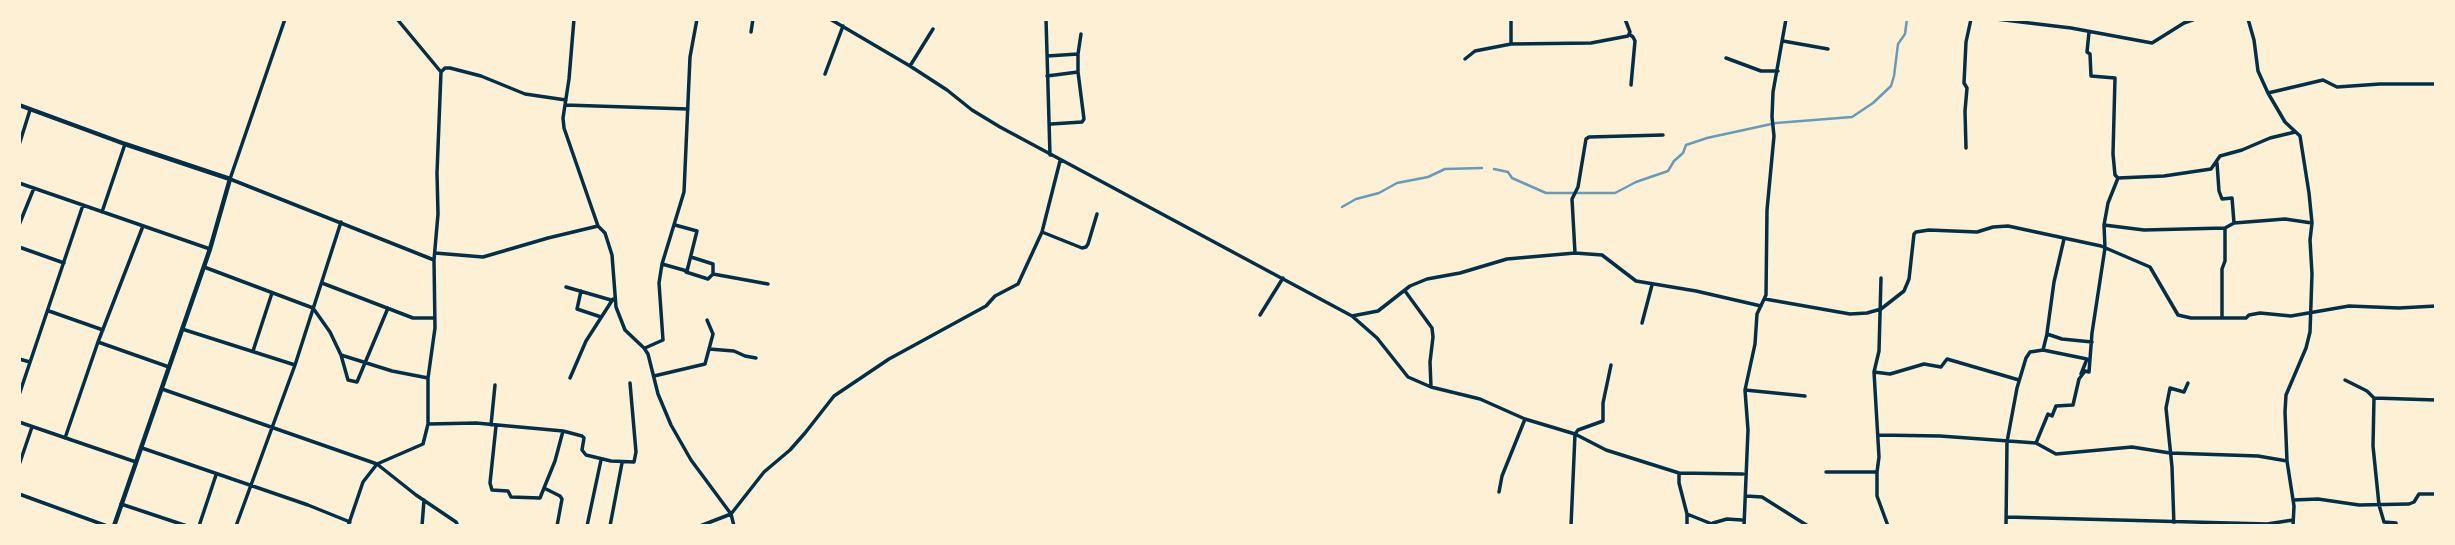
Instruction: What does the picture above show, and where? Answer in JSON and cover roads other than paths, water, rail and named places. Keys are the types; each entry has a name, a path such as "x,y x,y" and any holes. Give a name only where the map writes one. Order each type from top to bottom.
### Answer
{"street":[{"path":"114,526 204,267 230,179 285,19"},
{"path":"397,19 442,72"},
{"path":"574,19 564,128 598,226 605,233 612,255 612,299 625,330 645,348 662,405 691,460 731,514 734,526"},
{"path":"645,348 663,340 659,283 662,264 684,192 690,57 697,19"},
{"path":"751,32 753,19"},
{"path":"830,19 910,66 972,110 1050,155 1352,316 1377,338 1408,377 1431,387 1480,399 1525,419 1575,434 1606,450 1679,473 1744,474"},
{"path":"1046,19 1050,155"},
{"path":"1511,19 1511,44"},
{"path":"1625,19 1629,34 1635,41 1631,85"},
{"path":"1744,526 1744,474 1748,429 1745,390 1755,344 1757,314 1765,299 1768,280 1767,210 1773,167 1773,92 1786,19"},
{"path":"1966,148 1967,88 1964,83 1970,19"},
{"path":"1996,19 2041,23 2152,43 2183,23 2195,19"},
{"path":"2006,517 2174,524 2293,523 2293,500 2287,460 2286,395 2311,332 2312,223 2300,136 2285,121 2267,93 2258,71 2248,19"},
{"path":"825,74 843,26"},
{"path":"910,66 933,29"},
{"path":"2089,32 2087,52 2090,54 2091,76 2115,78 2113,154 2115,175 2118,178"},
{"path":"1050,124 1083,121 1078,72 1081,34"},
{"path":"1465,59 1475,51 1511,44 1591,43 1629,34"},
{"path":"1783,41 1828,49"},
{"path":"1047,56 1078,54"},
{"path":"1726,58 1761,71 1778,71"},
{"path":"142,448 320,509 349,524 363,482 377,464 423,444 428,424 428,378 435,318 437,173 442,72 445,68 481,76 526,94 565,102 688,109"},
{"path":"1047,76 1078,72"},
{"path":"2267,93 2323,80 2337,87 2436,84"},
{"path":"19,105 125,145 230,179 434,260"},
{"path":"19,145 30,110"},
{"path":"2118,178 2164,176 2211,169 2220,156 2295,132"},
{"path":"1575,253 1574,193 1578,187 1586,139 1663,135"},
{"path":"103,212 125,145"},
{"path":"700,526 731,514 764,472 790,450 834,396 889,359 986,306 995,296 1018,284 1042,232 1060,160"},
{"path":"2217,163 2222,199 2232,198 2234,223"},
{"path":"2079,379 2085,371 2089,372 2105,248 2104,225 2108,203 2118,178"},
{"path":"19,183 210,249"},
{"path":"19,225 34,188"},
{"path":"19,395 83,205"},
{"path":"1042,232 1082,248 1086,247 1097,214"},
{"path":"2104,225 2144,230 2225,228 2234,223 2285,219 2312,223"},
{"path":"236,526 295,365 341,222"},
{"path":"675,225 697,231 686,272"},
{"path":"65,438 142,226"},
{"path":"435,253 483,257 598,226"},
{"path":"1765,299 1850,314 1881,309 1904,291 1909,279 1914,234 1920,230 1977,232 2008,226 2105,248 2150,267 2178,315 2191,318 2246,318 2260,313 2291,316 2349,306 2436,306"},
{"path":"2222,318 2225,228"},
{"path":"2043,350 2064,239"},
{"path":"19,247 64,262"},
{"path":"1352,316 1378,311 1427,279 1460,274 1507,259 1575,253 1602,255 1636,281 1761,306"},
{"path":"662,264 709,279 713,274 713,264 691,257"},
{"path":"204,267 313,308 330,332 341,355 348,380 352,383 357,382 366,364 388,308"},
{"path":"713,274 768,284"},
{"path":"1260,315 1283,278"},
{"path":"1881,278 1879,351 1874,372 1878,435 1877,496 1888,526"},
{"path":"322,284 413,318 435,318"},
{"path":"1642,323 1652,285"},
{"path":"566,287 612,299"},
{"path":"581,291 578,309 601,317"},
{"path":"1405,291 1432,328 1431,387"},
{"path":"253,352 272,293"},
{"path":"570,378 586,341 612,299"},
{"path":"48,311 103,330"},
{"path":"654,376 705,364 713,330 707,320"},
{"path":"182,329 295,365"},
{"path":"2047,334 2062,339 2092,342"},
{"path":"98,342 169,367"},
{"path":"709,349 734,351 756,358"},
{"path":"2006,526 2007,442 2026,358 2030,352 2043,350 2087,359 2073,405 2056,405 2052,416 2048,414 2036,443"},
{"path":"341,355 366,364 428,378"},
{"path":"19,359 30,362"},
{"path":"1874,372 1890,374 1924,363 1941,367 1947,359 2019,380"},
{"path":"1571,526 1575,434 1578,430 1603,421 1603,403 1611,365"},
{"path":"2345,380 2367,390 2374,398 2372,446 2379,505 2384,522 2396,523 2396,526"},
{"path":"428,424 563,430 582,436 583,453 601,460 634,462 630,383"},
{"path":"2174,524 2166,408 2170,388 2184,392 2188,383"},
{"path":"495,385 490,483 492,490 508,491 511,497 540,498 555,461 563,430"},
{"path":"162,389 377,464 458,526"},
{"path":"1745,390 1805,396"},
{"path":"2374,398 2436,400"},
{"path":"1499,492 1502,476 1525,419"},
{"path":"19,422 136,461"},
{"path":"19,465 32,427"},
{"path":"1878,435 1940,436 2036,443 2056,454 2132,447 2170,453 2258,456 2287,460"},
{"path":"587,526 601,460"},
{"path":"610,526 622,462"},
{"path":"1826,472 1877,472"},
{"path":"1679,473 1687,526"},
{"path":"199,526 216,475"},
{"path":"544,488 562,499 557,526"},
{"path":"19,494 107,526"},
{"path":"2293,500 2318,499 2359,505 2409,504 2414,502 2419,494 2436,494"},
{"path":"1746,496 1762,497 1808,526"},
{"path":"422,526 424,500"},
{"path":"121,504 187,526"},
{"path":"1687,514 1715,524 1727,519 1743,520"}],"waterway":[{"path":"1494,169 1508,172 1512,178 1546,193 1615,193 1636,182 1668,171 1686,145 1707,138 1776,123 1852,117 1873,103 1891,86 1898,44 1905,34 1907,19"},
{"path":"1342,207 1397,183 1428,177 1445,169 1482,168"}]}
